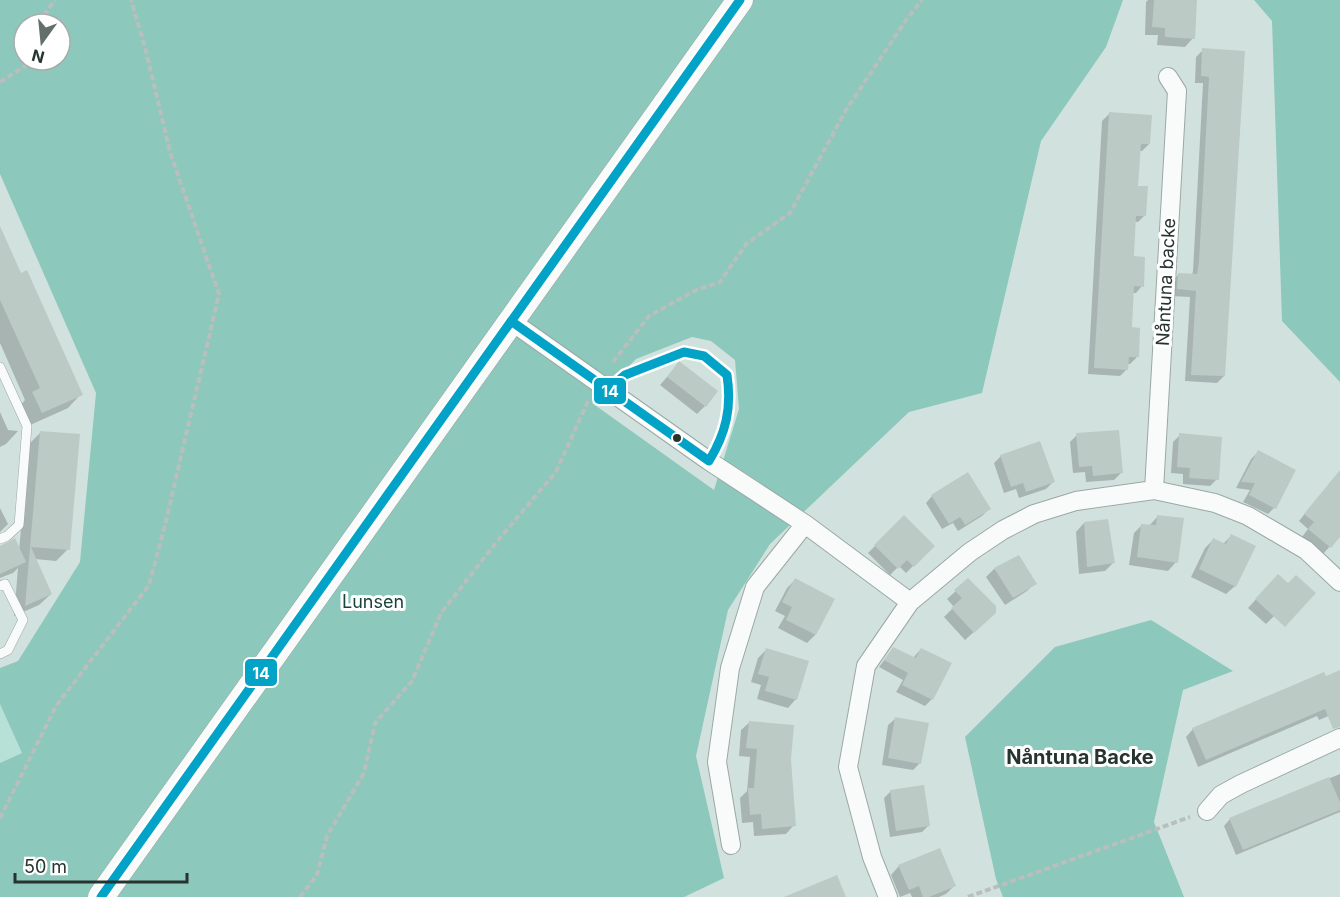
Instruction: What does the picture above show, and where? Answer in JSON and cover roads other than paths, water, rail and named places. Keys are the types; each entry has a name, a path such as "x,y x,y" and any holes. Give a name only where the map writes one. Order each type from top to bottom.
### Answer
{"main road":[{"path":"101,897 740,0"}],"street":[{"name":"Nåntuna backe","path":"1154,490 1177,91 1168,77"},
{"path":"511,321 709,461 805,524 910,602"},
{"path":"888,897 872,857 848,767 866,666 910,602 970,552 1034,514 1076,501 1154,490 1215,503 1248,516 1306,550 1340,582"},
{"path":"731,845 717,762 730,668 755,587 805,524"},
{"path":"1207,811 1221,795 1241,784 1340,738"}],"lane":[{"path":"603,385 684,352 704,356 727,375 731,398 727,422 720,443 709,461"},
{"path":"0,367 27,426 19,525 0,539"},
{"path":"0,586 5,584 23,620 8,650 0,654"}],"district":[{"name":"Nåntuna Backe","path":"1080,757"}],"park label":[{"name":"Lunsen","path":"373,602"}]}
